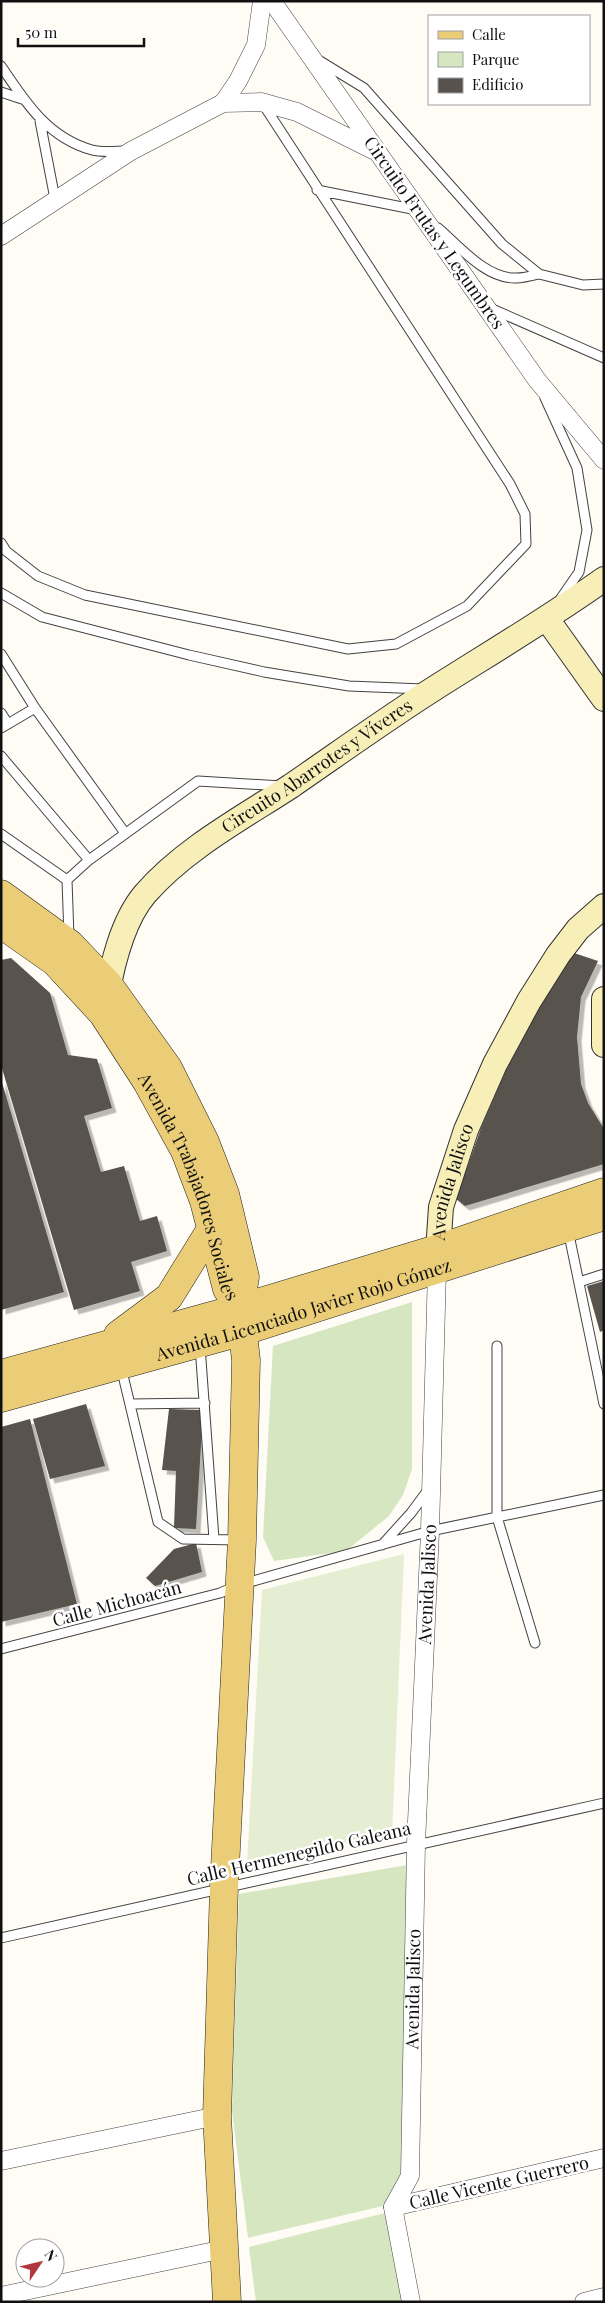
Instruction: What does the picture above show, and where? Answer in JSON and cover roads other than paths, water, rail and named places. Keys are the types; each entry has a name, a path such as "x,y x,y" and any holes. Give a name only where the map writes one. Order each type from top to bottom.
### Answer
{"main road":[{"name":"Circuito Abarrotes y Víveres","path":"103,1014 108,984 132,914 144,895 165,874 210,840 289,786 434,689 547,619 604,579"},
{"path":"547,619 604,699"},
{"name":"Avenida Trabajadores Sociales","path":"1,894 70,944 108,984 168,1068 206,1142 224,1194 245,1277 242,1320"},
{"name":"Avenida Jalisco","path":"437,1259 441,1207 466,1130 495,1064 529,1001 558,956 578,929 604,906"},
{"name":"Avenida Trabajadores Sociales","path":"1,924 55,962 103,1014 147,1082 185,1151 204,1200 227,1289 242,1320"},
{"path":"604,999 604,1045"},
{"name":"Avenida Licenciado Javier Rojo Gómez","path":"1,1374 101,1347 242,1320 437,1259 565,1216 604,1192"},
{"name":"Avenida Licenciado Javier Rojo Gómez","path":"565,1216 604,1216"},
{"path":"101,1347 169,1297 211,1229"},
{"path":"227,2302 217,2116 224,1888 242,1540 246,1360 242,1320"},
{"name":"Avenida Licenciado Javier Rojo Gómez","path":"1,1398 200,1344 242,1320"}],"street":[{"path":"223,103 238,81 256,45 262,1"},
{"name":"Circuito Frutas y Legumbres","path":"272,1 537,380 604,460"},
{"path":"1,236 131,151 223,103 261,102 297,112 376,151"},
{"name":"Avenida Jalisco","path":"393,2207 410,2176 416,1844 430,1531 437,1259"},
{"path":"1,2161 217,2116"},
{"name":"Calle Vicente Guerrero","path":"393,2207 604,2158"},
{"path":"393,2207 411,2302"},
{"path":"1,2296 224,2249"},
{"path":"584,2302 604,2297"}],"lane":[{"path":"307,53 364,88 502,244 539,274"},
{"path":"1,66 22,99 40,121 66,140 94,150 131,151"},
{"path":"1,92 22,99"},
{"path":"1,543 6,551 38,576 85,595 348,649 396,644 467,606 526,544 526,514 510,484 261,102"},
{"path":"40,121 55,199"},
{"path":"317,190 417,210 477,262 498,275 514,278 539,274 583,285 604,284"},
{"path":"485,306 604,358"},
{"path":"537,380 577,468 587,530 579,572 547,619"},
{"path":"1,593 42,617 264,672 349,686 434,689"},
{"path":"1,654 36,708 125,833"},
{"path":"1,713 5,726 36,708"},
{"path":"1,756 89,860"},
{"path":"67,880 89,860 198,781 245,782 289,786"},
{"path":"1,834 67,880"},
{"path":"67,880 70,944"},
{"path":"565,1216 604,1404"},
{"path":"579,1282 604,1274"},
{"path":"200,1344 214,1539"},
{"path":"497,1346 498,1517 535,1644"},
{"path":"121,1366 158,1522 183,1539 242,1540"},
{"path":"130,1404 205,1403"},
{"path":"382,1545 411,1513 431,1486"},
{"name":"Calle Michoacán","path":"1,1649 220,1593 239,1585 430,1531 604,1495"},
{"name":"Calle Hermenegildo Galeana","path":"1,1938 604,1803"}]}
